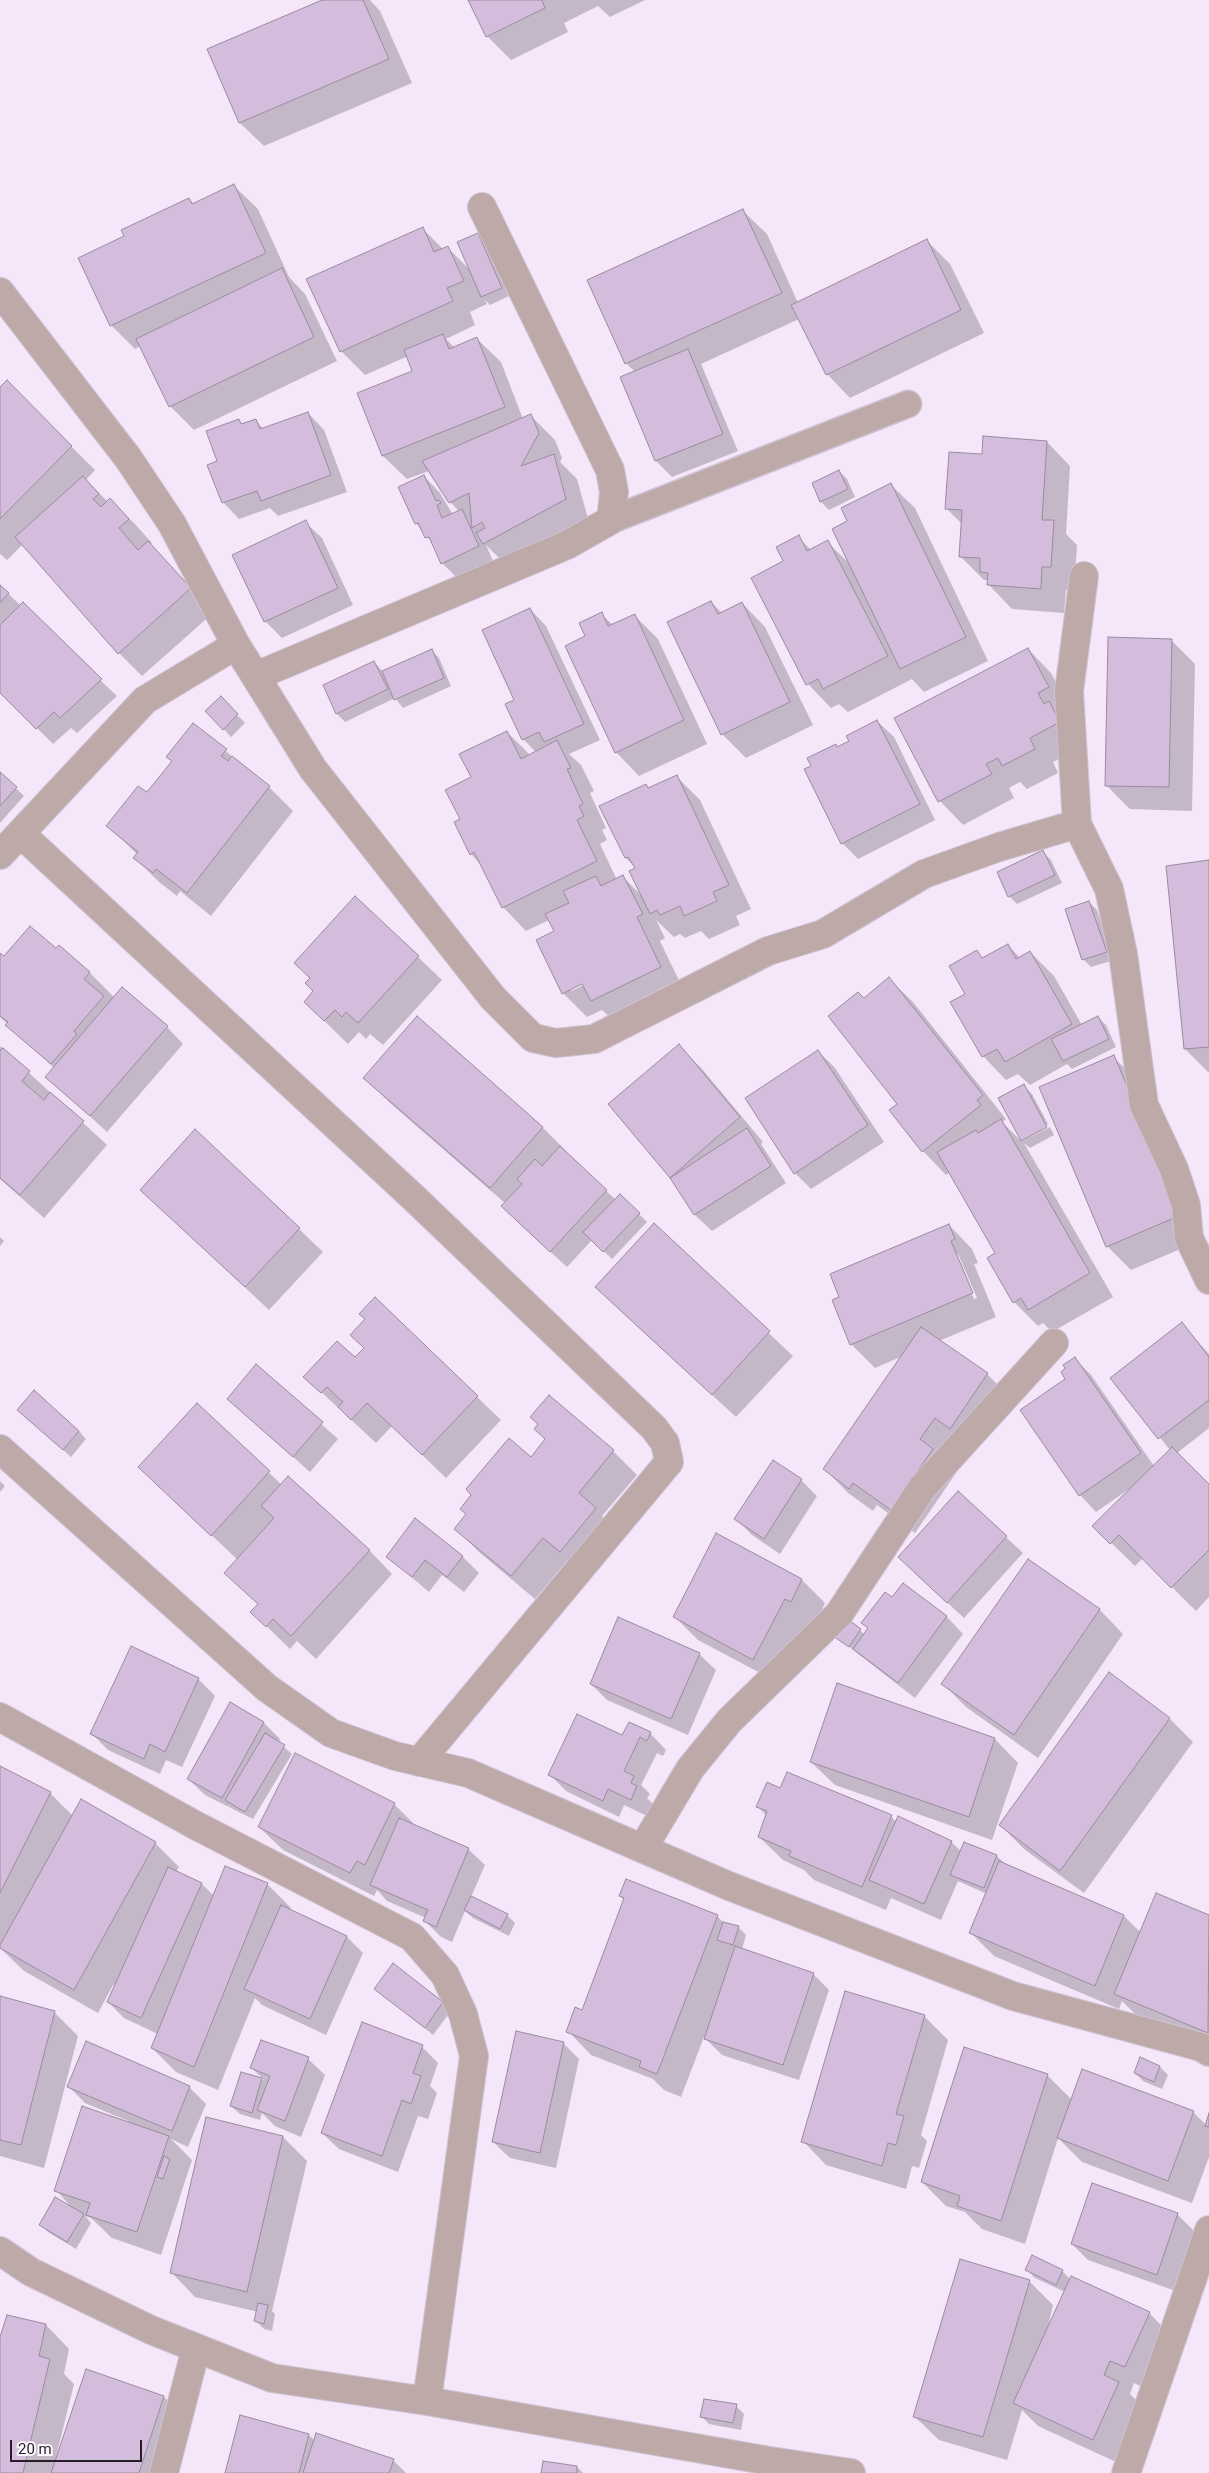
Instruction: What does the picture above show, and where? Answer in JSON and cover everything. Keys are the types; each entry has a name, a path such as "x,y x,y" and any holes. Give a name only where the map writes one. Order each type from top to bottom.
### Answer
{"street":[{"path":"256,676 567,545 611,520 614,492 610,470 482,207"},
{"path":"0,292 128,458 172,524 236,645 313,769 493,998 533,1038 556,1043 594,1039 768,951 823,934 924,874 999,847 1077,824"},
{"path":"1084,576 1069,691 1077,824 1109,889 1123,954 1144,1105 1174,1170 1186,1205 1189,1238 1209,1280"},
{"path":"0,856 145,700 236,645"},
{"path":"21,834 414,1198 654,1428 665,1443 669,1462 420,1762"},
{"path":"642,1848 690,1769 729,1721 839,1614 922,1488 1054,1343"},
{"path":"0,1449 267,1688 331,1733 395,1756 468,1773 729,1886 1013,1996 1201,2047 1209,2052"},
{"path":"0,1717 195,1825 412,1937 446,1975 463,2014 474,2056 427,2401"},
{"path":"1126,2473 1209,2230"},
{"path":"0,2251 31,2272 151,2330 272,2378 427,2401 770,2462 851,2473"},
{"path":"164,2473 196,2348"}],"lane":[{"path":"611,520 908,404"}],"building":[{"path":"322,0 363,0 389,59 239,123 207,49"},
{"path":"468,0 542,0 545,8 486,37"},
{"path":"234,184 266,253 110,326 78,258 124,236 121,230 189,198 192,204"},
{"path":"743,209 782,293 625,364 587,280"},
{"path":"423,227 434,252 448,246 464,281 447,288 453,301 340,352 306,279"},
{"path":"478,233 502,288 481,297 457,242"},
{"path":"927,239 961,310 826,375 791,305"},
{"path":"282,268 314,337 169,407 136,339"},
{"path":"443,334 449,349 477,337 505,407 382,456 357,393 412,371 404,350"},
{"path":"688,349 723,434 655,461 620,377"},
{"path":"7,380 72,446 0,519 0,387"},
{"path":"308,412 331,475 261,501 257,491 222,503 207,465 217,461 206,431 239,419 241,424 256,419 260,429"},
{"path":"531,414 539,433 521,466 554,454 566,499 483,544 476,533 485,528 482,522 472,528 469,493 449,503 422,461"},
{"path":"983,436 1047,441 1042,520 1054,520 1051,567 1042,567 1041,589 987,585 988,573 980,572 980,558 959,557 962,510 945,509 949,452 982,454"},
{"path":"839,470 848,489 820,502 812,483"},
{"path":"424,475 436,501 439,500 441,503 437,505 442,518 462,509 479,546 441,564 429,537 425,538 418,523 415,524 398,487"},
{"path":"83,476 99,494 93,499 101,507 110,498 129,519 119,528 138,550 148,541 191,588 118,654 15,537"},
{"path":"891,483 966,637 900,669 832,529 847,521 841,508"},
{"path":"306,520 338,588 264,622 232,555"},
{"path":"799,535 807,551 828,540 888,656 823,689 818,679 806,685 751,578 783,561 776,547"},
{"path":"0,585 9,593 0,603"},
{"path":"711,601 718,614 742,602 790,702 721,735 667,622"},
{"path":"23,602 102,679 60,718 54,712 36,729 0,693 0,625"},
{"path":"530,608 584,724 544,742 539,732 522,740 505,704 514,700 482,630"},
{"path":"602,612 608,626 635,614 684,720 615,753 565,646 585,636 579,623"},
{"path":"1108,637 1172,639 1169,787 1105,786"},
{"path":"1028,648 1049,687 1038,693 1044,704 1049,701 1060,722 1030,738 1035,749 1002,766 998,758 986,764 992,774 938,802 894,718"},
{"path":"432,649 444,678 394,700 382,671"},
{"path":"374,661 388,689 336,714 323,685"},
{"path":"221,696 238,714 223,730 205,711"},
{"path":"877,720 920,804 841,844 804,769 811,766 807,758 836,744 837,747 849,741 846,736"},
{"path":"193,723 227,749 221,756 228,761 232,756 270,786 187,893 156,869 153,873 133,858 138,852 106,826 138,786 147,792 172,761 166,757"},
{"path":"507,731 521,759 557,740 571,768 567,769 583,804 579,806 584,816 577,820 597,861 502,908 474,852 470,855 454,822 460,819 445,790 471,777 459,754"},
{"path":"0,772 17,787 0,806"},
{"path":"677,775 729,885 713,892 717,901 684,916 680,906 660,915 657,910 650,914 629,871 635,868 628,857 625,858 599,806 646,784 648,788"},
{"path":"1043,850 1055,875 1008,897 997,872"},
{"path":"1209,860 1209,1047 1184,1049 1166,866"},
{"path":"623,875 643,914 637,917 661,967 591,1001 582,984 562,994 536,940 554,931 545,914 569,903 563,891 596,876 601,886"},
{"path":"355,896 419,956 358,1023 346,1012 342,1017 335,1010 324,1021 304,1002 313,991 305,983 310,978 294,963"},
{"path":"1089,901 1107,952 1082,960 1065,909"},
{"path":"30,926 56,948 59,945 90,972 84,979 104,996 74,1031 77,1034 51,1064 5,1025 8,1022 0,1016 0,953 4,956"},
{"path":"1008,944 1016,959 1030,951 1072,1024 1005,1062 997,1049 982,1057 950,1002 965,994 949,966 977,950 982,958"},
{"path":"889,977 983,1095 977,1100 981,1105 922,1152 889,1110 897,1104 828,1016 858,992 864,998"},
{"path":"122,987 168,1026 90,1116 45,1077"},
{"path":"417,1016 543,1127 490,1188 363,1078"},
{"path":"1098,1016 1109,1039 1063,1061 1051,1039"},
{"path":"679,1044 740,1117 670,1178 608,1104"},
{"path":"3,1048 30,1071 22,1081 44,1100 50,1092 84,1121 20,1195 0,1178 0,1051"},
{"path":"818,1050 868,1125 794,1174 745,1098"},
{"path":"1114,1055 1181,1215 1106,1247 1039,1087"},
{"path":"1024,1084 1047,1127 1021,1141 998,1098"},
{"path":"1001,1119 1090,1273 1028,1310 1021,1298 1013,1303 987,1258 995,1253 937,1152 976,1130 978,1133"},
{"path":"747,1128 771,1166 694,1215 670,1178"},
{"path":"195,1129 300,1228 245,1287 140,1190"},
{"path":"560,1146 607,1190 550,1252 501,1206 522,1184 517,1179 535,1159 542,1166"},
{"path":"620,1194 640,1213 603,1252 583,1232"},
{"path":"654,1223 770,1331 712,1395 595,1287"},
{"path":"949,1224 955,1239 951,1241 973,1293 850,1345 832,1300 839,1297 830,1274"},
{"path":"375,1297 478,1396 422,1455 367,1403 351,1420 338,1407 343,1402 327,1387 321,1393 303,1377 337,1341 355,1357 364,1348 350,1335 365,1319 359,1314"},
{"path":"1182,1322 1209,1357 1209,1400 1158,1439 1110,1378"},
{"path":"921,1327 988,1373 950,1429 935,1418 920,1439 933,1449 891,1510 853,1483 849,1489 823,1469"},
{"path":"1075,1357 1141,1453 1079,1496 1020,1410 1065,1379 1061,1372 1065,1368 1063,1365"},
{"path":"256,1364 323,1422 293,1457 227,1399"},
{"path":"34,1390 79,1431 63,1450 17,1410"},
{"path":"549,1395 614,1450 579,1493 596,1508 560,1552 543,1538 511,1576 454,1529 466,1514 460,1509 471,1495 466,1489 509,1438 531,1457 545,1439 534,1429 538,1424 530,1417"},
{"path":"197,1403 270,1471 211,1536 138,1467"},
{"path":"1172,1447 1209,1484 1209,1550 1171,1588 1119,1535 1110,1544 1092,1526"},
{"path":"773,1460 802,1479 764,1539 734,1519"},
{"path":"288,1476 370,1550 291,1636 273,1619 266,1627 250,1612 258,1604 224,1573 274,1518 261,1506"},
{"path":"958,1491 1007,1536 947,1603 898,1557"},
{"path":"415,1518 463,1556 447,1577 425,1560 412,1577 386,1557"},
{"path":"716,1533 802,1579 791,1602 785,1599 753,1660 673,1617"},
{"path":"1028,1559 1100,1609 1014,1735 941,1684"},
{"path":"903,1583 947,1616 898,1683 853,1649 868,1628 861,1623 885,1592 892,1597"},
{"path":"618,1617 700,1653 671,1719 590,1684"},
{"path":"845,1617 861,1629 849,1647 833,1636"},
{"path":"131,1646 199,1678 165,1752 150,1744 144,1759 90,1734"},
{"path":"1109,1672 1170,1718 1060,1871 999,1825"},
{"path":"837,1683 995,1738 969,1817 810,1762"},
{"path":"230,1702 264,1722 222,1798 187,1779"},
{"path":"577,1714 622,1735 629,1722 651,1732 647,1741 640,1737 624,1771 634,1776 631,1783 637,1786 631,1800 608,1789 603,1801 548,1775"},
{"path":"265,1733 285,1745 245,1812 225,1800"},
{"path":"295,1753 395,1803 365,1865 357,1861 350,1873 258,1827"},
{"path":"0,1766 51,1792 0,1893"},
{"path":"787,1772 892,1815 862,1887 789,1856 791,1851 758,1837 767,1811 756,1807 767,1782 780,1788"},
{"path":"81,1799 156,1842 74,1990 0,1948 0,1945"},
{"path":"898,1816 952,1841 924,1904 869,1880"},
{"path":"399,1818 469,1848 436,1927 423,1921 428,1910 370,1885"},
{"path":"964,1842 997,1855 984,1888 950,1875"},
{"path":"999,1861 1124,1915 1095,1986 969,1933"},
{"path":"225,1866 268,1883 194,2067 151,2048"},
{"path":"168,1867 202,1883 141,2018 107,2002"},
{"path":"626,1879 718,1915 657,2074 639,2067 641,2061 566,2032 575,2007 582,2010 624,1898 619,1896"},
{"path":"1156,1893 1209,1915 1208,2033 1114,1994"},
{"path":"471,1896 508,1914 500,1929 464,1910"},
{"path":"281,1905 347,1936 310,2019 244,1989"},
{"path":"723,1922 739,1926 733,1945 717,1940"},
{"path":"735,1946 814,1973 783,2065 704,2039"},
{"path":"393,1963 443,2002 425,2028 374,1989"},
{"path":"845,1991 925,2015 896,2114 904,2116 896,2145 888,2143 882,2166 801,2142"},
{"path":"0,1996 55,2011 21,2145 0,2140"},
{"path":"362,2022 423,2045 413,2073 421,2076 411,2104 402,2100 382,2156 321,2133"},
{"path":"516,2031 564,2042 540,2153 492,2142"},
{"path":"261,2040 309,2057 285,2121 257,2110 270,2076 250,2068"},
{"path":"86,2041 190,2086 172,2131 67,2087"},
{"path":"964,2047 1048,2074 1001,2221 957,2206 960,2196 921,2182"},
{"path":"1140,2057 1160,2066 1154,2082 1134,2073"},
{"path":"1082,2069 1194,2111 1168,2181 1057,2138"},
{"path":"241,2072 262,2078 252,2113 230,2106"},
{"path":"82,2106 169,2136 137,2232 86,2215 90,2203 54,2191"},
{"path":"1209,2113 1209,2127 1205,2126"},
{"path":"206,2117 283,2136 247,2292 170,2273"},
{"path":"164,2156 170,2159 163,2179 157,2177"},
{"path":"1092,2183 1178,2213 1157,2275 1071,2244"},
{"path":"55,2197 84,2214 67,2242 39,2225"},
{"path":"1032,2255 1063,2270 1056,2285 1025,2270"},
{"path":"960,2259 1030,2280 983,2437 913,2417"},
{"path":"1071,2276 1150,2312 1125,2367 1110,2361 1104,2375 1119,2382 1093,2440 1013,2403"},
{"path":"258,2303 268,2305 264,2324 254,2321"},
{"path":"7,2315 46,2324 39,2356 50,2359 23,2473 0,2473 0,2337"},
{"path":"86,2369 164,2396 139,2473 51,2473"},
{"path":"704,2399 737,2404 733,2423 700,2417"},
{"path":"240,2415 309,2434 299,2473 225,2473"},
{"path":"316,2433 394,2459 389,2473 303,2473"},
{"path":"543,2461 577,2466 577,2473 541,2473"}]}
